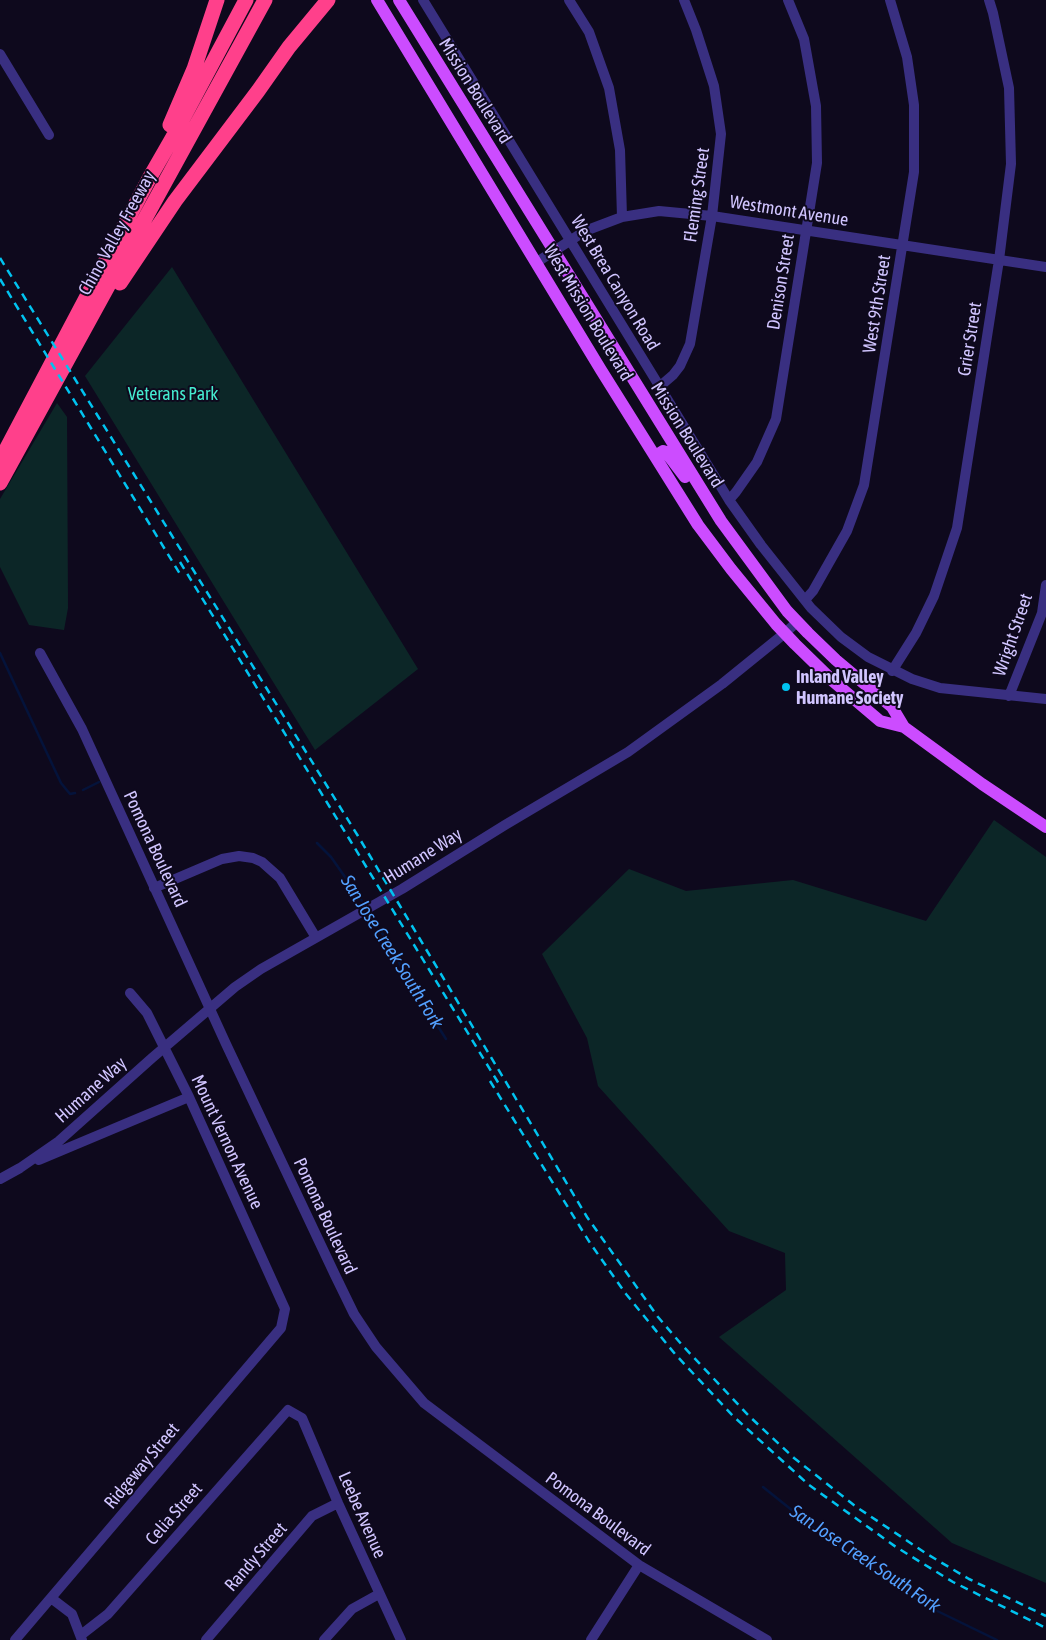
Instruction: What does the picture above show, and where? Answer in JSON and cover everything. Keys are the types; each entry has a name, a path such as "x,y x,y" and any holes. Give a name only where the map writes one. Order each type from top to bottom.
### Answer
{"highway":[{"path":"150,177 165,136 194,69 217,0"},
{"name":"Chino Valley Freeway","path":"0,461 79,341 79,327 150,177 246,0"},
{"name":"Chino Valley Freeway","path":"0,483 42,395 79,327 265,0"},
{"path":"79,327 102,310 175,201 289,47 328,0"}],"main road":[{"name":"West Mission Boulevard","path":"377,0 601,370 698,525 713,547 785,633"},
{"name":"Mission Boulevard","path":"399,0 721,521 797,622 849,671 892,707 904,727"},
{"path":"655,456 666,452 688,480 696,482"},
{"path":"785,633 834,682 880,721 904,727 982,784 1046,827"}],"street":[{"name":"West Brea Canyon Road","path":"423,0 728,500 805,600 841,637 868,658 892,671 940,688 1046,699"},
{"path":"569,0 589,32 609,88 620,150 622,217"},
{"name":"Fleming Street","path":"659,387 680,366 690,344 712,216 721,134 714,86 684,0"},
{"name":"Denison Street","path":"728,500 736,492 757,462 776,419 817,163 816,106 804,39 788,0"},
{"name":"West 9th Street","path":"805,600 817,584 847,531 864,485 914,172 914,105 907,57 890,0"},
{"name":"Grier Street","path":"892,671 916,633 934,596 957,528 999,260 1011,164 1009,88 989,0"},
{"path":"0,54 49,135"},
{"name":"Westmont Avenue","path":"537,262 585,231 622,217 659,211 712,216 1046,267"},
{"name":"Wright Street","path":"1009,696 1042,613 1046,585"},
{"name":"Humane Way","path":"0,1179 60,1141 152,1058 235,987 315,936 342,924 402,889 628,752 674,720 797,622"},
{"name":"Pomona Boulevard","path":"40,653 82,729 335,1276 354,1314 376,1347 424,1403 639,1566 767,1640"},
{"path":"154,888 222,859 239,856 253,858 262,862 280,878 315,936"},
{"name":"Mount Vernon Avenue","path":"130,993 147,1013 190,1097 285,1309"},
{"path":"20,1168 190,1097"},
{"name":"Ridgeway Street","path":"15,1640 281,1328 285,1309"},
{"name":"Leebe Avenue","path":"288,1410 302,1418 338,1503 401,1640"},
{"name":"Celia Street","path":"81,1637 108,1614 288,1410"},
{"name":"Randy Street","path":"206,1640 312,1516 338,1503"},
{"path":"591,1640 639,1566"},
{"path":"324,1640 352,1609 379,1594"},
{"path":"51,1598 72,1614 81,1637"}],"green space":[{"name":"Veterans Park","path":"172,267 418,669 315,750 85,376"},
{"path":"57,403 67,417 68,608 64,630 29,625 0,567 0,499"},
{"path":"994,820 1046,857 1046,1583 952,1543 719,1337 786,1290 785,1253 729,1231 598,1086 587,1038 542,954 629,869 686,891 793,880 926,921"}],"waterway":[{"name":"San Jose Creek South Fork","path":"0,653 61,783 70,794 75,793"},
{"name":"San Jose Creek South Fork","path":"83,790 99,782"},
{"name":"San Jose Creek South Fork","path":"317,843 331,857 366,907"},
{"name":"San Jose Creek South Fork","path":"369,912 398,959 408,986 425,1006 446,1039"},
{"name":"San Jose Creek South Fork","path":"763,1487 813,1527 927,1606 997,1640"}],"railway":[{"path":"0,258 358,836 587,1217 658,1317 749,1416 794,1458 855,1506 927,1554 969,1579 1046,1616"},
{"path":"0,279 180,574"},
{"path":"180,562 499,1084"},
{"path":"490,1081 590,1243 626,1294 675,1354 733,1416 809,1485 896,1547 953,1582 1046,1628"}],"place":[{"name":"Inland Valley Humane Society","path":"786,687"}]}
